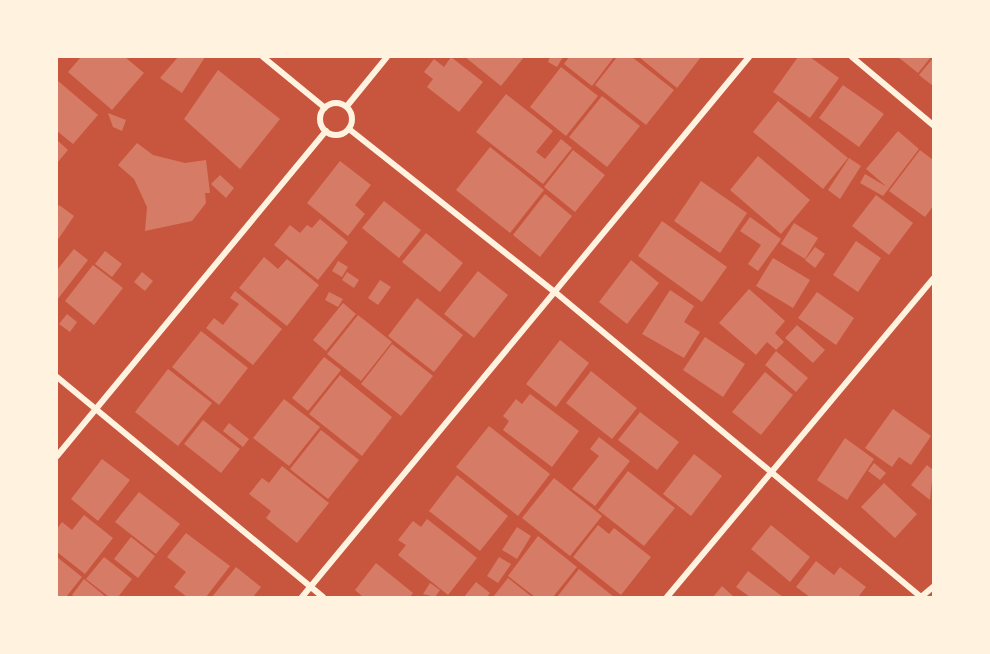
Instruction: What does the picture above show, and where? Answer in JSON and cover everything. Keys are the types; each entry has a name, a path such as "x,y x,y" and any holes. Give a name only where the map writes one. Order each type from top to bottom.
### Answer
{"street":[{"path":"263,57 325,108"},
{"path":"346,106 387,57"},
{"path":"302,597 749,57"},
{"path":"852,57 933,124"},
{"path":"335,102 346,106 352,117 349,129 338,135 326,131 320,120 325,108 335,102"},
{"path":"349,129 555,292 770,474 921,597 933,586"},
{"path":"57,456 326,131"},
{"path":"667,597 933,279"},
{"path":"57,377 323,597"}],"building":[{"path":"81,57 125,57 144,73 112,110 68,72"},
{"path":"178,57 205,57 182,93 160,78"},
{"path":"451,57 483,82 459,112 427,87 433,79 424,72 434,59 444,67"},
{"path":"465,57 524,57 501,86"},
{"path":"550,57 563,57 557,67 548,62"},
{"path":"569,57 614,57 592,86 564,64"},
{"path":"617,57 632,57 674,90 646,125 595,85"},
{"path":"639,57 701,57 677,88"},
{"path":"798,57 810,57 839,78 810,118 773,92"},
{"path":"898,57 931,57 918,73"},
{"path":"933,58 933,86 919,75"},
{"path":"561,67 598,96 566,136 530,107"},
{"path":"218,70 280,119 240,169 184,119"},
{"path":"57,80 98,115 73,144 57,131"},
{"path":"843,85 884,114 859,147 819,118"},
{"path":"506,94 553,131 536,152 545,159 561,139 572,148 543,184 476,132"},
{"path":"602,96 640,126 607,167 569,137"},
{"path":"778,101 848,158 823,189 753,132"},
{"path":"108,113 126,120 122,131 113,127"},
{"path":"898,131 919,149 883,196 860,183 865,174 887,187 866,169"},
{"path":"57,140 68,150 57,163"},
{"path":"137,143 153,155 185,163 206,160 210,193 205,193 206,203 192,221 145,231 147,207 134,179 118,165"},
{"path":"490,147 544,190 510,233 456,190"},
{"path":"573,150 605,175 575,212 544,187"},
{"path":"920,150 933,160 933,206 925,217 889,191"},
{"path":"758,156 810,200 781,234 730,190"},
{"path":"849,158 861,166 840,199 828,190"},
{"path":"340,161 371,185 355,205 365,214 348,236 307,203"},
{"path":"220,175 234,188 226,198 211,184"},
{"path":"701,181 747,213 720,253 674,221"},
{"path":"545,194 572,216 540,257 513,235"},
{"path":"876,195 913,223 889,255 852,226"},
{"path":"384,201 421,230 399,258 362,228"},
{"path":"59,205 74,216 57,241 57,208"},
{"path":"750,217 781,239 758,271 748,264 761,245 740,231"},
{"path":"320,219 348,242 318,280 274,245 290,225 300,233 307,225 312,228"},
{"path":"662,221 727,267 702,302 638,256"},
{"path":"794,223 818,238 805,259 781,244"},
{"path":"426,233 463,263 440,292 402,262"},
{"path":"856,241 881,258 858,292 833,275"},
{"path":"815,247 825,254 815,268 805,260"},
{"path":"74,249 88,260 57,300 57,270"},
{"path":"105,251 122,264 112,277 95,264"},
{"path":"264,257 278,269 287,259 319,285 287,326 239,288"},
{"path":"773,258 810,280 793,308 756,286"},
{"path":"631,260 659,283 627,324 599,302"},
{"path":"338,261 348,267 342,277 332,271"},
{"path":"93,265 123,288 94,325 65,301"},
{"path":"478,271 508,295 474,338 444,314"},
{"path":"142,272 153,281 145,291 134,282"},
{"path":"347,272 359,280 354,288 342,280"},
{"path":"380,280 391,287 378,305 368,298"},
{"path":"749,289 785,321 775,333 784,342 776,350 767,342 756,355 719,323"},
{"path":"670,290 694,306 684,322 700,332 684,358 642,334"},
{"path":"235,291 282,329 253,365 206,328 214,318 223,325 239,304 230,298"},
{"path":"329,292 343,299 338,307 325,300"},
{"path":"817,292 854,318 836,345 798,318"},
{"path":"417,298 463,335 434,372 388,336"},
{"path":"343,303 356,314 326,351 313,340"},
{"path":"67,314 77,322 70,332 59,324"},
{"path":"358,315 392,342 361,381 327,354"},
{"path":"797,325 825,350 813,363 785,338"},
{"path":"201,331 248,368 219,405 172,367"},
{"path":"705,337 745,364 723,397 683,370"},
{"path":"560,340 589,363 556,407 526,384"},
{"path":"392,344 433,376 401,416 361,384"},
{"path":"776,351 808,378 796,392 765,365"},
{"path":"324,357 341,370 308,411 292,398"},
{"path":"168,369 212,403 178,446 135,412"},
{"path":"591,371 637,408 612,439 566,403"},
{"path":"765,372 793,395 761,435 732,412"},
{"path":"340,375 392,417 362,456 309,414"},
{"path":"530,394 579,431 552,467 503,430 509,421 503,416 516,399 522,404"},
{"path":"284,399 320,427 289,466 253,438"},
{"path":"893,409 931,436 911,465 899,457 892,467 865,448"},
{"path":"640,412 679,442 657,470 618,440"},
{"path":"203,420 240,449 221,473 184,444"},
{"path":"229,423 249,439 243,447 223,431"},
{"path":"489,426 550,474 518,516 456,467"},
{"path":"321,430 359,460 328,499 290,469"},
{"path":"599,437 630,461 595,506 572,489 599,456 590,449"},
{"path":"845,438 874,459 847,500 817,480"},
{"path":"694,454 722,476 691,516 663,494"},
{"path":"102,459 130,480 98,521 71,499"},
{"path":"874,463 886,473 880,480 868,471"},
{"path":"927,465 933,470 930,500 911,485"},
{"path":"282,466 329,503 297,543 266,518 271,511 249,494 262,478 269,483"},
{"path":"628,471 675,508 644,546 598,510"},
{"path":"457,475 508,516 480,551 429,511"},
{"path":"554,478 602,516 570,556 522,518"},
{"path":"884,483 917,514 895,538 861,507"},
{"path":"139,492 180,524 156,554 115,522"},
{"path":"84,515 113,538 85,574 57,552 57,529 62,522 72,530"},
{"path":"427,519 477,558 448,595 398,555 406,545 398,540 413,521 421,527"},
{"path":"598,525 609,534 614,528 651,557 621,595 573,557"},
{"path":"771,525 810,557 790,582 751,549"},
{"path":"517,527 531,536 517,559 502,550"},
{"path":"186,533 230,566 206,597 187,597 174,587 186,572 167,557"},
{"path":"538,536 577,567 553,597 535,597 508,576"},
{"path":"131,537 155,556 138,578 114,559"},
{"path":"57,557 82,577 66,597 57,597"},
{"path":"104,557 132,579 118,597 109,597 86,579"},
{"path":"499,557 511,564 498,583 487,576"},
{"path":"816,561 834,575 840,567 866,587 858,597 810,597 796,587"},
{"path":"376,563 413,593 410,597 363,597 355,590"},
{"path":"236,567 261,587 253,597 212,597"},
{"path":"579,569 614,597 557,597"},
{"path":"748,571 783,597 750,597 736,587"},
{"path":"508,578 532,597 493,597"},
{"path":"84,579 106,597 75,597 72,595"},
{"path":"476,582 490,593 487,597 464,597"},
{"path":"430,583 440,590 435,597 423,594"},
{"path":"722,586 734,597 713,597"}]}
